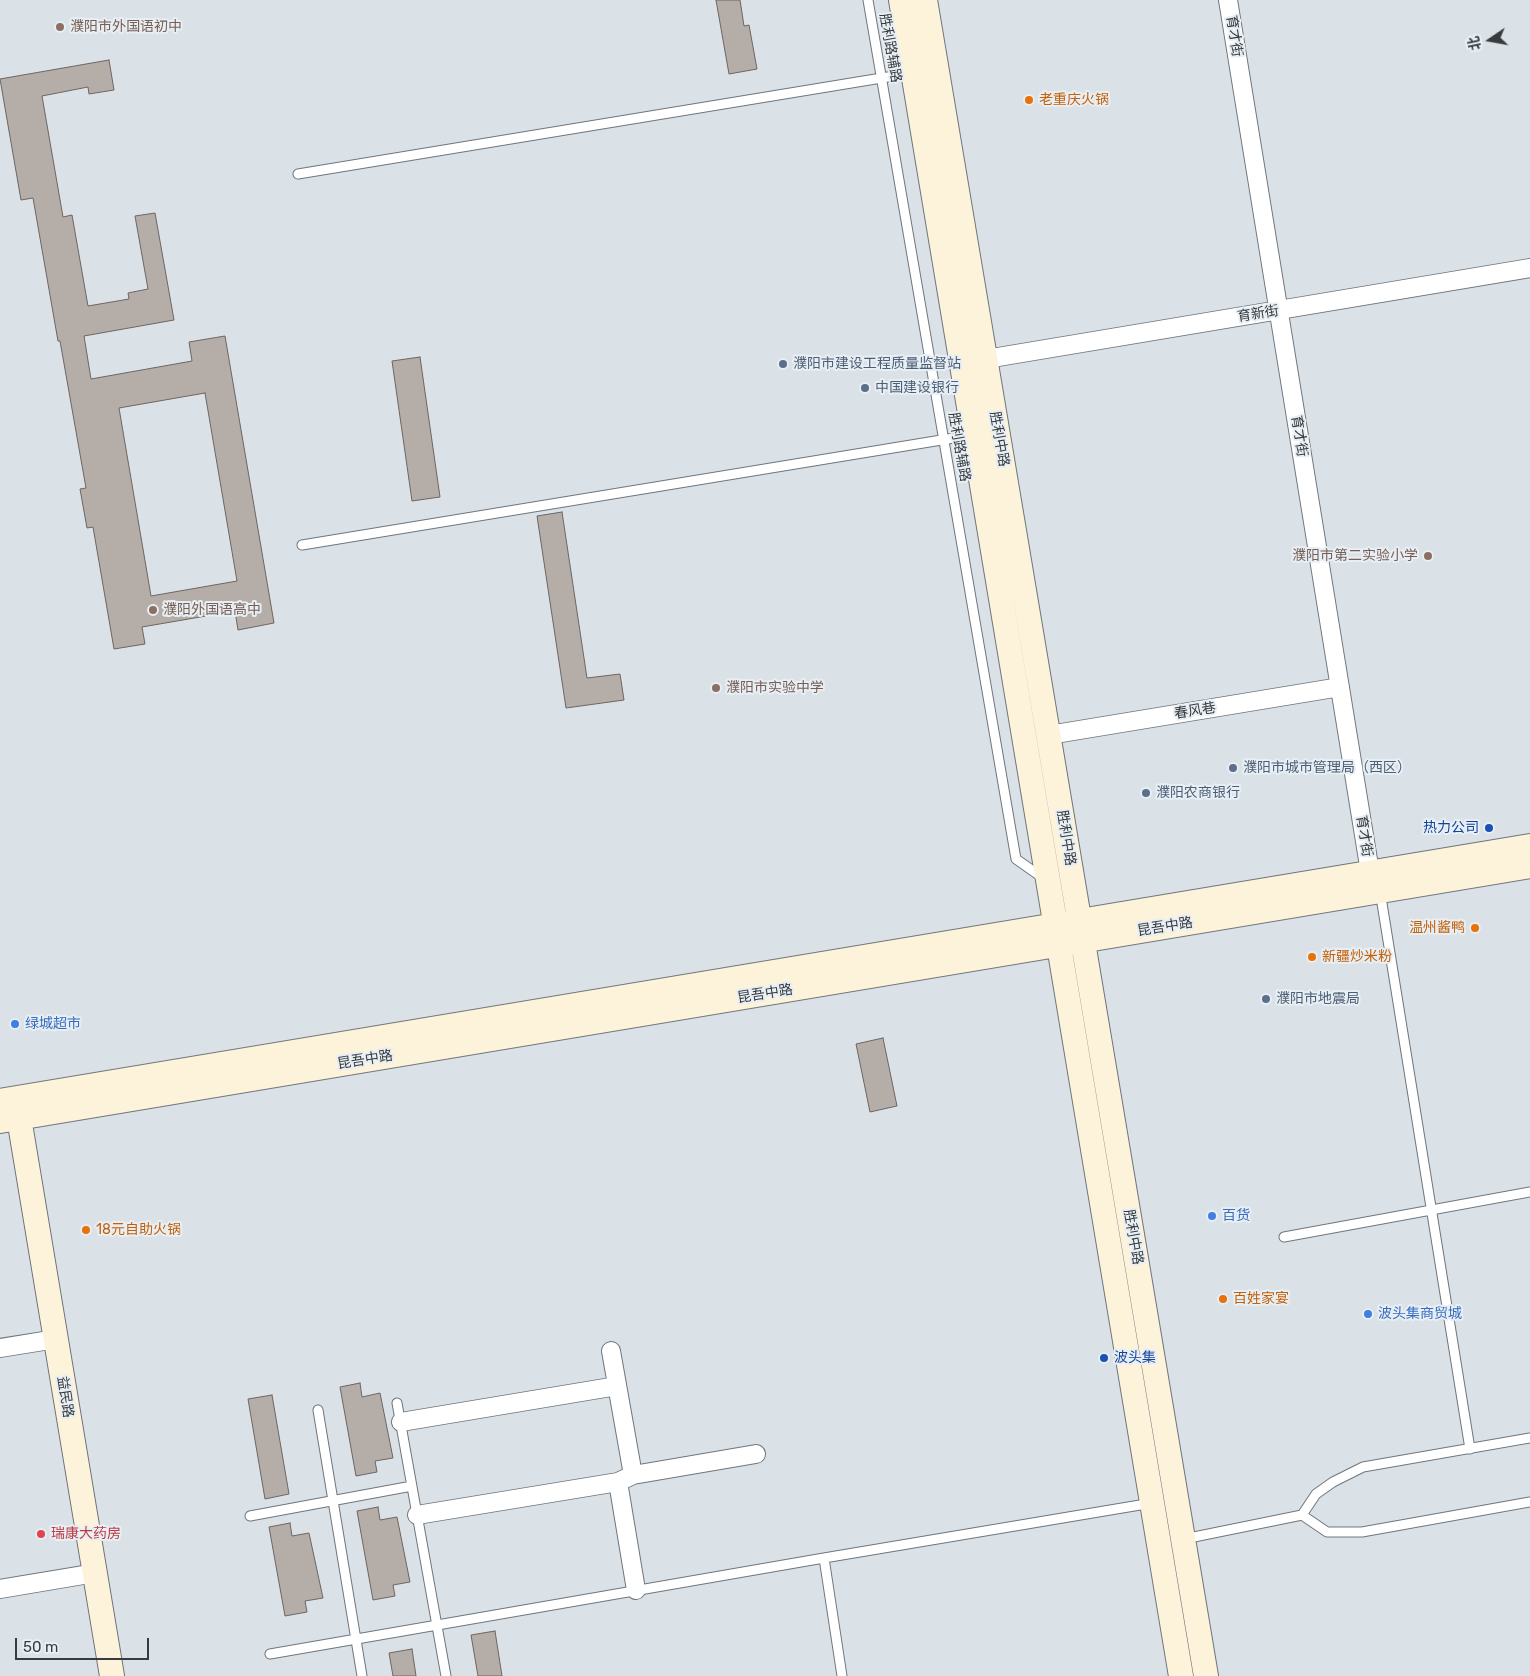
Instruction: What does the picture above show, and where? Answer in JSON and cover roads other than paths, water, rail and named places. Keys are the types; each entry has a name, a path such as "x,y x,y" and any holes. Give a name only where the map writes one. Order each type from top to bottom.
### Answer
{"main road":[{"name":"胜利中路","path":"901,0 1181,1676"},
{"name":"胜利中路","path":"926,0 1206,1676"},
{"name":"昆吾中路","path":"1375,882 1530,846"},
{"name":"昆吾中路","path":"0,1101 1057,935 1375,882 1530,866"},
{"name":"昆吾中路","path":"9,1120 1057,935"},
{"name":"益民路","path":"9,1120 56,1339 112,1676"}],"street":[{"name":"育才街","path":"1228,0 1340,687 1375,882"},
{"name":"育新街","path":"986,360 1530,268"},
{"name":"春风巷","path":"1049,735 1340,687"},
{"path":"0,1348 56,1339"},
{"path":"611,1351 617,1386 636,1590"},
{"path":"401,1422 617,1386"},
{"path":"417,1516 756,1454"},
{"path":"0,1588 95,1573"}],"lane":[{"name":"胜利路辅路","path":"868,0 1016,860 1049,883"},
{"path":"298,174 913,73"},
{"path":"302,545 974,435"},
{"path":"1375,882 1432,1210 1470,1449"},
{"path":"1284,1238 1530,1192"},
{"path":"398,1403 446,1676"},
{"path":"318,1410 362,1676"},
{"path":"1183,1539 1302,1515 1316,1494 1333,1482 1363,1467 1530,1438"},
{"path":"250,1516 412,1486"},
{"path":"1302,1515 1327,1532 1362,1532 1530,1502"},
{"path":"270,1654 1152,1503"},
{"path":"824,1558 842,1676"}],"place":[{"name":"濮阳市外国语初中","path":"60,27"},
{"name":"老重庆火锅","path":"1029,100"},
{"name":"濮阳市建设工程质量监督站","path":"783,364"},
{"name":"中国建设银行","path":"865,388"},
{"name":"濮阳市第二实验小学","path":"1428,556"},
{"name":"濮阳外国语高中","path":"153,610"},
{"name":"濮阳市实验中学","path":"716,688"},
{"name":"濮阳市城市管理局（西区）","path":"1233,768"},
{"name":"濮阳农商银行","path":"1146,793"},
{"name":"热力公司","path":"1489,828"},
{"name":"温州酱鸭","path":"1475,928"},
{"name":"新疆炒米粉","path":"1312,957"},
{"name":"濮阳市地震局","path":"1266,999"},
{"name":"绿城超市","path":"15,1024"},
{"name":"百货","path":"1212,1216"},
{"name":"18元自助火锅","path":"86,1230"},
{"name":"百姓家宴","path":"1223,1299"},
{"name":"波头集商贸城","path":"1368,1314"},
{"name":"波头集","path":"1104,1358"},
{"name":"瑞康大药房","path":"41,1534"}]}
